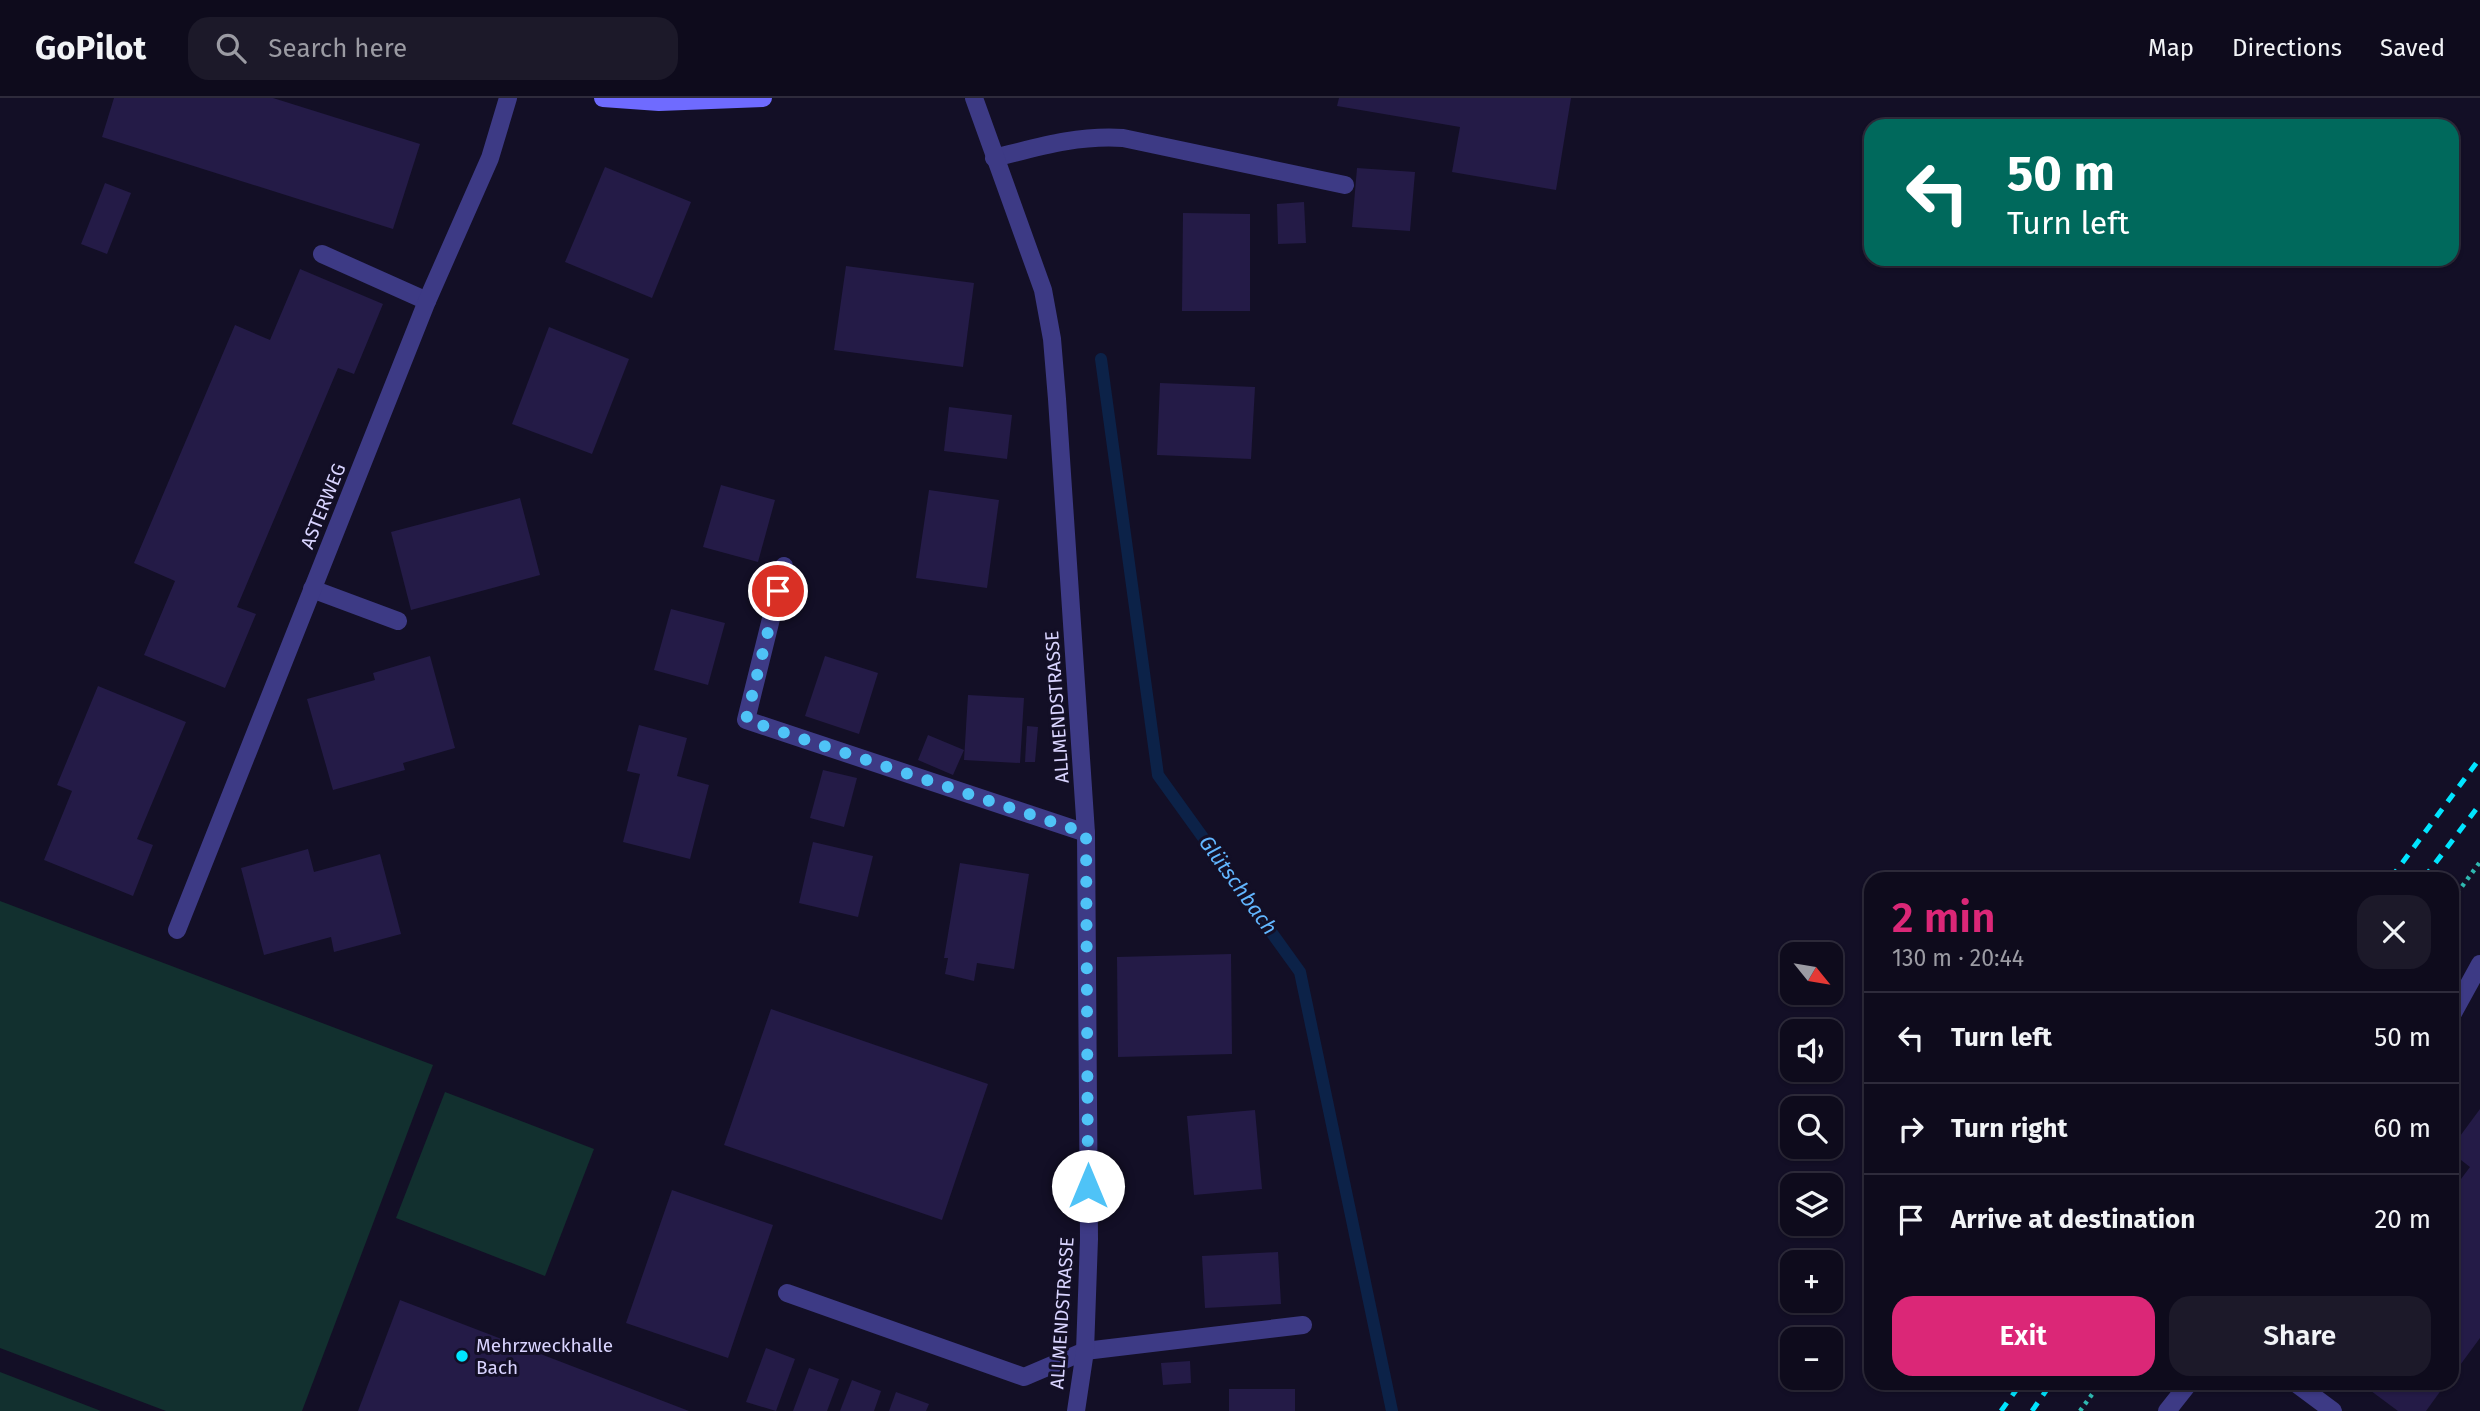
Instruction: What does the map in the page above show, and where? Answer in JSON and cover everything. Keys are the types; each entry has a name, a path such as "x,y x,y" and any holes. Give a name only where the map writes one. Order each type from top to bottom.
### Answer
{"main road":[{"path":"603,98 763,98"}],"street":[{"name":"ASTERWEG","path":"177,930 427,301 490,158 508,98"},
{"name":"ALLMENDSTRASSE","path":"974,98 1043,290 1052,339 1086,833 1088,1239 1085,1351 1076,1411"},
{"path":"994,158 1075,138 1098,136 1123,138 1345,185"},
{"path":"322,254 427,301"},
{"path":"784,566 746,720 1086,833"},
{"path":"312,589 398,621"},
{"path":"2459,1002 2480,964"},
{"path":"788,1293 1024,1377 1085,1351 1303,1325"},
{"path":"2167,1411 2184,1390"},
{"path":"2305,1390 2333,1411"}],"path":[{"path":"2459,890 2480,862"},
{"path":"2080,1411 2095,1390"}],"green space":[{"path":"0,901 433,1065 302,1411 166,1411 0,1348"},
{"path":"445,1092 594,1149 545,1276 396,1218"},
{"path":"0,1372 101,1411 0,1411"}],"building":[{"path":"114,98 273,98 420,144 393,229 102,137"},
{"path":"1339,98 1571,98 1556,190 1452,172 1460,127 1337,106"},
{"path":"605,167 691,202 652,298 565,262"},
{"path":"1357,168 1415,172 1410,231 1352,227"},
{"path":"105,183 131,193 107,254 81,244"},
{"path":"1304,202 1306,243 1278,244 1277,204"},
{"path":"1183,213 1250,214 1250,311 1182,311"},
{"path":"846,266 974,283 963,367 834,350"},
{"path":"300,269 383,304 354,374 338,368 237,607 256,614 225,688 144,655 175,581 134,563 235,325 270,340"},
{"path":"549,327 629,359 592,454 512,424"},
{"path":"1160,383 1255,387 1251,459 1157,455"},
{"path":"949,407 1012,415 1007,459 944,451"},
{"path":"721,485 775,500 758,562 703,547"},
{"path":"929,490 999,500 987,588 916,578"},
{"path":"520,498 540,575 411,610 391,532"},
{"path":"671,609 725,623 708,685 654,670"},
{"path":"430,656 455,748 403,763 405,770 333,790 307,699 375,680 373,673"},
{"path":"825,656 878,673 859,734 805,716"},
{"path":"98,686 186,722 137,839 153,845 133,896 44,860 72,791 57,785"},
{"path":"968,695 1024,698 1020,763 964,760"},
{"path":"639,725 687,738 677,776 709,785 690,859 623,842 640,774 627,771"},
{"path":"1027,726 1038,727 1035,762 1025,762"},
{"path":"928,735 964,750 953,775 918,760"},
{"path":"823,770 857,778 844,827 810,818"},
{"path":"813,842 873,856 858,917 799,903"},
{"path":"308,849 314,872 380,854 401,934 334,952 331,937 264,955 241,868"},
{"path":"960,863 1029,874 1014,969 977,963 974,981 945,974 948,958 944,958"},
{"path":"1231,954 1232,1054 1118,1057 1117,957"},
{"path":"771,1009 988,1084 942,1220 724,1145"},
{"path":"2480,1109 2480,1338 2459,1366 2459,1182 2470,1167 2459,1158 2459,1138"},
{"path":"1255,1110 1262,1189 1194,1195 1187,1116"},
{"path":"672,1190 773,1225 728,1358 626,1323"},
{"path":"1278,1252 1281,1304 1205,1308 1202,1256"},
{"name":"Mehrzweckhalle Bach","path":"400,1300 689,1411 358,1411"},
{"path":"766,1348 795,1359 776,1411 746,1402"},
{"path":"1190,1361 1191,1383 1163,1385 1161,1363"},
{"path":"809,1368 839,1379 827,1411 793,1411"},
{"path":"852,1380 881,1391 874,1411 840,1411"},
{"path":"1229,1389 1295,1389 1295,1411 1229,1411"},
{"path":"2370,1390 2441,1390 2426,1411 2398,1411"},
{"path":"896,1392 929,1404 926,1411 889,1411"}],"waterway":[{"name":"Glütschbach","path":"1101,359 1158,775 1300,972 1392,1411"}],"railway":[{"path":"2395,872 2480,758"},
{"path":"2429,872 2480,804"},
{"path":"2001,1411 2016,1390"},
{"path":"2032,1411 2046,1390"}],"place":[{"name":"Mehrzweckhalle Bach","path":"462,1356"}],"route":[{"path":"778,591 746,720 1086,833 1088,1186"}]}
